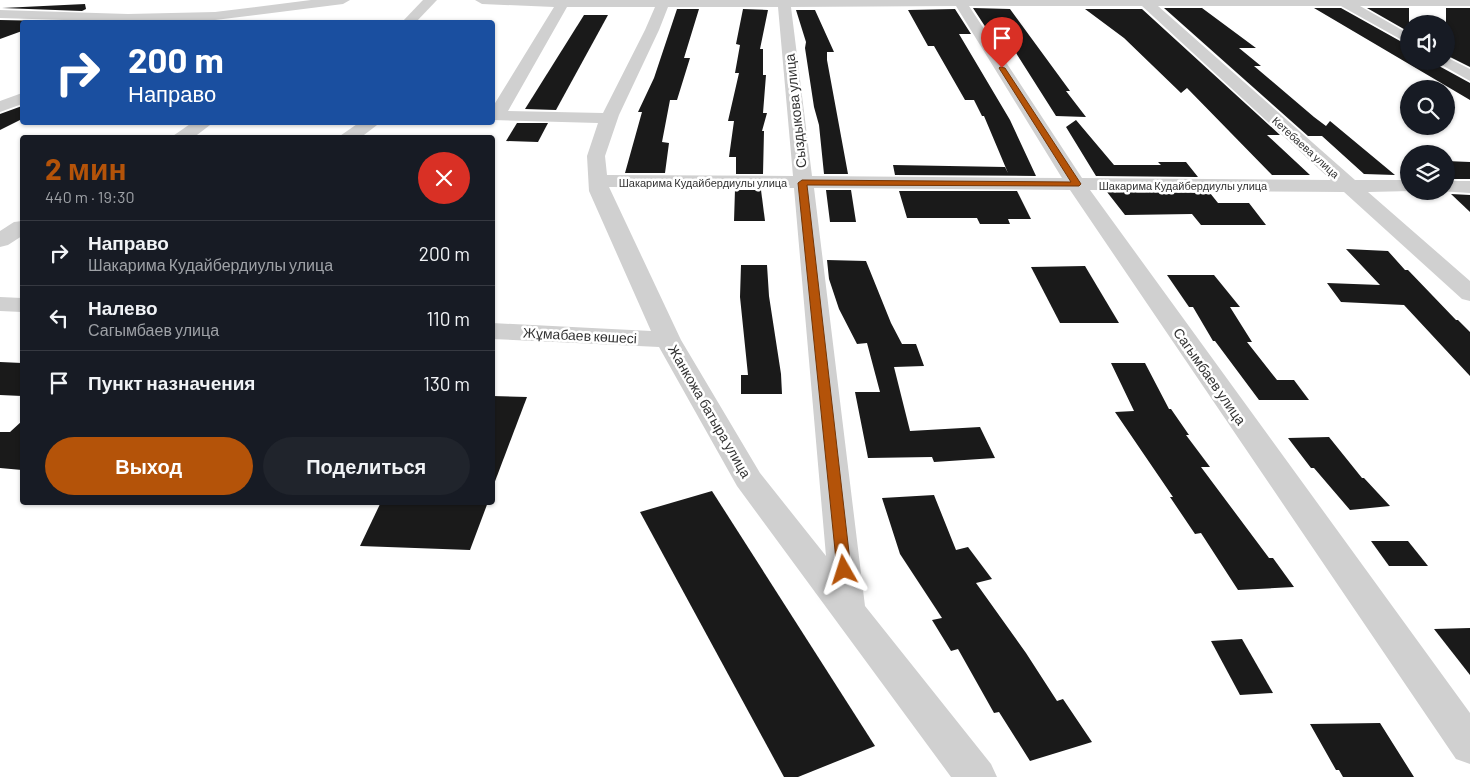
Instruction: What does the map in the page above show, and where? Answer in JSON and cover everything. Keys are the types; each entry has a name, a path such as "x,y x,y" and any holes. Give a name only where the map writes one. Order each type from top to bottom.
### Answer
{"street":[{"path":"411,20 430,0"},
{"path":"482,0 521,3 663,1 1470,2"},
{"name":"Жанкожа батыра улица","path":"663,1 652,30 609,118 596,156 599,191 668,340 748,479 976,777"},
{"name":"Сыздыкова улица","path":"784,1 848,609"},
{"name":"Сагымбаев улица","path":"959,1 1076,184 1470,746"},
{"name":"Кетебаева улица","path":"1144,1 1470,294"},
{"path":"1342,1 1400,35"},
{"path":"495,114 563,3"},
{"path":"0,14 138,18 215,16 337,5"},
{"path":"256,20 269,11"},
{"path":"1455,67 1470,76"},
{"path":"0,107 20,99"},
{"path":"495,116 609,118"},
{"path":"185,135 201,125"},
{"path":"351,135 368,125"},
{"name":"Шакарима Кудайбердиулы улица","path":"598,181 1400,186"},
{"path":"1455,187 1470,187"},
{"path":"0,240 20,228"},
{"path":"0,304 20,305"},
{"name":"Жұмабаев көшесі","path":"495,331 668,340"}],"building":[{"path":"85,4 86,9 82,11 2,8"},
{"path":"973,8 1010,9 1070,91 1066,91 1086,117 1056,116 1004,34 990,34"},
{"path":"1164,8 1202,8 1256,48 1239,48 1261,66 1254,66 1314,117 1326,126 1330,121 1395,175 1364,174 1322,136 1308,136"},
{"path":"1314,8 1341,8 1400,41 1400,59"},
{"path":"1367,8 1409,8 1409,15 1400,15 1400,27"},
{"path":"1446,8 1470,8 1470,67 1455,60 1455,15 1446,15"},
{"path":"677,9 699,9 684,58 690,58 677,100 670,100 662,142 669,143 665,173 625,173 642,112 638,112 654,78"},
{"path":"743,9 768,10 760,49 763,49 763,75 766,75 763,113 767,113 762,131 764,131 763,174 736,174 736,157 729,157 734,121 728,121 739,73 735,73 740,45 736,44"},
{"path":"955,9 971,34 959,34 1010,120 1036,176 895,175 893,165 1005,167 1008,173 984,116 982,116 974,100 965,100 934,46 928,46 908,10"},
{"path":"1085,9 1142,9 1280,135 1267,135 1310,175 1272,175 1187,88 1181,93 1124,38"},
{"path":"796,10 815,10 834,52 827,52 827,60 848,174 824,174 819,125 814,107 805,48 806,42"},
{"path":"584,15 608,15 556,110 525,109"},
{"path":"0,20 20,20 20,32 0,39"},
{"path":"1419,70 1446,70 1470,83 1470,100 1455,91 1455,80 1436,80"},
{"path":"20,107 20,120 0,130 0,114"},
{"path":"1076,120 1114,165 1161,165 1158,162 1186,162 1198,177 1096,176 1066,127"},
{"path":"517,123 548,123 538,142 506,141"},
{"path":"1455,161 1470,162 1470,179 1455,179"},
{"path":"735,190 761,190 765,221 734,221"},
{"path":"826,190 851,190 856,222 830,222"},
{"path":"899,191 1017,191 1031,219 1008,219 1010,224 980,224 977,218 907,218"},
{"path":"1107,192 1210,193 1218,203 1249,203 1266,225 1201,225 1192,214 1125,215"},
{"path":"1455,194 1470,195 1470,212 1455,198"},
{"path":"1346,249 1388,251 1405,270 1408,270 1470,332 1470,376 1404,305 1341,302 1327,283 1380,285"},
{"path":"827,260 866,261 891,323 902,344 916,344 924,366 894,367 910,431 980,427 995,458 934,462 932,457 868,458 855,392 880,392 867,343 857,344 839,309 829,279"},
{"path":"741,265 767,265 769,296 781,374 782,394 741,394 741,375 748,375 740,297"},
{"path":"1085,266 1119,323 1060,323 1031,267"},
{"path":"1167,275 1214,275 1240,307 1230,307 1252,342 1247,342 1277,380 1294,380 1309,400 1259,400 1215,341 1213,341 1193,307 1189,307"},
{"path":"0,362 20,363 20,396 0,395"},
{"path":"1111,363 1145,363 1169,409 1171,409 1189,435 1186,435 1210,467 1201,467 1269,558 1273,558 1294,587 1238,590 1201,533 1195,534 1170,497 1173,497 1115,412 1134,411"},
{"path":"495,396 527,397 495,481"},
{"path":"20,423 20,470 0,468 0,432 10,432"},
{"path":"1329,437 1362,478 1390,506 1350,510 1314,468 1311,468 1288,438"},
{"path":"712,491 875,746 798,777 784,777 640,512"},
{"path":"934,495 956,550 968,547 992,579 976,583 1026,653 1057,701 1063,699 1092,742 1030,761 999,712 994,713 958,649 951,651 932,620 942,618 900,554 882,498"},
{"path":"380,505 487,505 470,550 360,546"},
{"path":"1371,541 1408,541 1428,566 1389,566"},
{"path":"1470,628 1470,675 1434,629"},
{"path":"1242,639 1273,693 1240,695 1211,641"},
{"path":"1380,723 1414,777 1343,777 1339,770 1336,770 1310,724"}],"route":[{"path":"844,570 802,183 1076,184 1002,68"}]}
